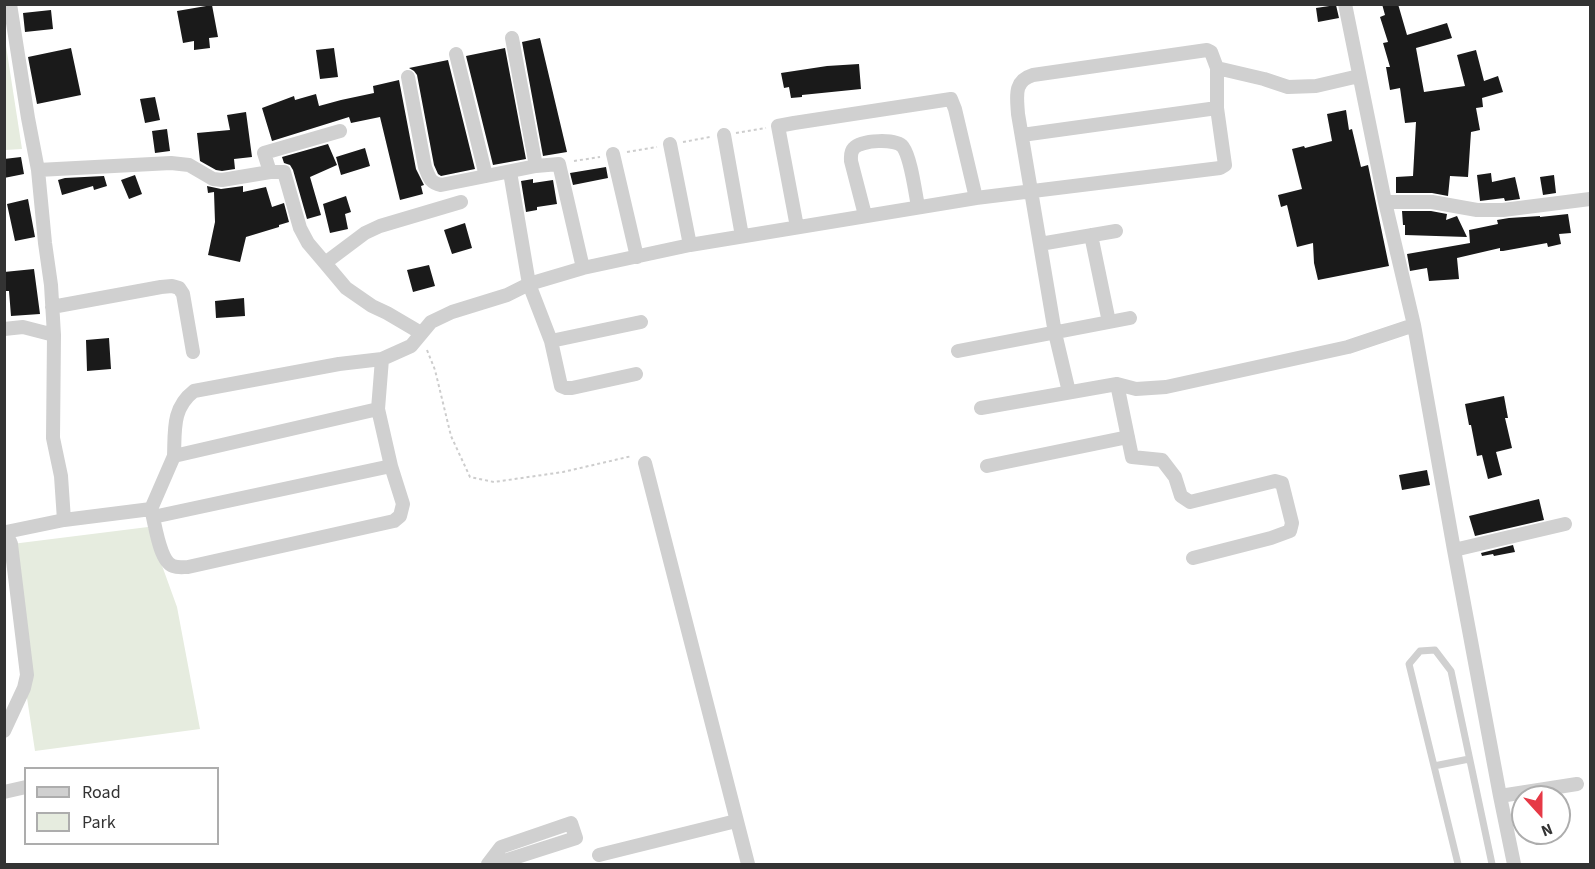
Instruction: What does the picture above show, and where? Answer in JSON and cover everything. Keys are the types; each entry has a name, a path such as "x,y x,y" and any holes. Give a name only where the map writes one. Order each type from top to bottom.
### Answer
{"street":[{"path":"10,4 38,170 54,335 53,438 61,476 64,520"},
{"path":"1345,4 1385,202 1414,325 1514,864"},
{"path":"512,38 536,166"},
{"path":"382,359 378,410 391,466 403,504 398,519 386,524 188,567 177,567 166,560 156,535 152,513 174,456 176,417 181,404 195,391 339,364 382,359 411,346 431,322 452,312 507,295 529,284 583,268 690,245 918,206 976,198 1032,192 1223,167 1225,165 1217,108 1217,68 1211,52 1207,50 1029,76 1023,79 1018,88 1018,114 1022,135 1032,192 1041,244 1055,333 1070,392"},
{"path":"456,54 486,176"},
{"path":"1217,68 1288,87 1316,86 1359,76"},
{"path":"408,77 425,167 434,184 441,185 536,166 559,164 583,268"},
{"path":"797,227 778,126 794,123 951,99 976,198"},
{"path":"1022,135 1217,108"},
{"path":"270,172 264,153 340,131"},
{"path":"724,135 742,236"},
{"path":"866,215 851,162 853,149 861,144 881,141 897,142 902,146 910,166 918,206"},
{"path":"670,144 690,245"},
{"path":"613,154 637,257"},
{"path":"38,170 171,163 189,165 213,179 222,180 284,172 300,228 308,243 346,288 372,306 387,312 421,333"},
{"path":"510,172 529,284 551,341 561,386 572,388 636,374"},
{"path":"1385,202 1432,202 1477,210 1503,210 1590,199"},
{"path":"326,263 365,233 380,226 461,202"},
{"path":"1041,244 1116,231"},
{"path":"1092,235 1109,322"},
{"path":"52,307 161,287 179,288 183,294 193,352"},
{"path":"958,351 1130,318"},
{"path":"551,341 641,322"},
{"path":"981,408 1116,384 1136,389 1166,387 1348,347 1414,325"},
{"path":"4,329 24,327 54,335"},
{"path":"1116,384 1132,457 1162,460 1175,477 1181,496 1190,502 1275,481 1282,483 1292,523 1290,531 1193,558"},
{"path":"174,456 378,410"},
{"path":"987,466 1128,437"},
{"path":"645,463 748,864"},
{"path":"4,731 24,688 27,675 11,544 5,532 64,520 152,513 391,466"},
{"path":"1454,550 1565,524"},
{"path":"1500,796 1578,784"},
{"path":"4,792 24,787"},
{"path":"599,855 736,821"},
{"path":"488,864 501,847 571,823 576,838 495,864"}],"lane":[{"path":"1458,864 1409,664 1420,651 1435,650 1451,671 1492,864"},
{"path":"1434,766 1469,759"}],"path":[{"path":"421,333 435,370 450,436 470,477 494,482 505,481 563,472 635,455 640,455 645,463"}],"green space":[{"path":"4,33 22,149 4,150"},
{"path":"148,527 177,607 200,729 35,751 4,545"}],"building":[{"path":"1382,4 1398,4 1407,35 1447,23 1452,38 1416,48 1424,92 1465,86 1457,55 1476,50 1484,81 1498,76 1503,92 1482,98 1483,107 1476,108 1480,130 1471,132 1468,177 1450,176 1448,196 1432,193 1396,193 1396,177 1413,176 1416,122 1405,123 1400,88 1390,90 1386,67 1390,67 1383,43 1388,42 1380,17 1385,15"},
{"path":"212,5 218,37 209,38 210,48 194,50 194,41 183,43 177,11"},
{"path":"1336,5 1339,18 1318,22 1316,8"},
{"path":"51,10 53,29 25,32 23,13"},
{"path":"540,38 567,152 543,156 522,42"},
{"path":"71,48 81,95 37,104 28,57"},
{"path":"334,48 338,77 320,79 316,50"},
{"path":"505,48 526,159 493,165 466,56"},
{"path":"448,60 475,169 441,176 434,165 417,75 409,68"},
{"path":"859,64 861,89 791,98 789,87 784,88 781,73"},
{"path":"399,80 416,169 424,185 421,186 423,194 400,200 380,117 351,123 349,117 272,141 262,108 294,96 295,100 316,94 319,106 374,93 373,86"},
{"path":"155,97 160,120 145,123 140,99"},
{"path":"1346,110 1349,130 1352,129 1361,167 1368,165 1389,266 1318,280 1313,243 1297,247 1287,205 1281,207 1278,195 1302,189 1292,149 1332,141 1327,114"},
{"path":"246,112 252,157 234,159 235,169 222,171 200,161 197,133 230,130 227,115"},
{"path":"167,129 170,151 155,153 152,131"},
{"path":"328,144 337,165 310,177 321,215 307,219 293,170 290,165 284,163 282,157"},
{"path":"365,148 370,166 341,175 336,157"},
{"path":"21,157 24,174 4,178 4,159"},
{"path":"606,167 608,178 573,185 570,173"},
{"path":"1491,173 1492,182 1515,177 1520,199 1480,201 1477,175"},
{"path":"135,175 142,194 129,199 121,180"},
{"path":"1554,175 1556,193 1543,195 1540,177"},
{"path":"104,176 107,186 94,190 93,186 62,195 58,180 65,178"},
{"path":"533,179 533,183 553,180 557,204 537,207 537,210 526,212 521,181"},
{"path":"207,186 221,189 243,186 243,192 266,187 272,207 284,203 289,222 246,237 240,262 208,255 215,222 214,192 208,193"},
{"path":"346,196 351,212 345,214 348,229 330,233 323,204"},
{"path":"28,199 35,237 15,241 7,204"},
{"path":"1402,211 1431,211 1447,214 1446,220 1457,216 1467,237 1405,235"},
{"path":"1568,214 1571,233 1559,234 1561,244 1548,247 1547,243 1503,251 1500,251 1500,248 1457,258 1459,279 1429,281 1427,268 1410,271 1407,254 1470,243 1469,230 1498,224 1497,220 1509,218"},
{"path":"465,223 472,248 452,254 444,230"},
{"path":"429,265 435,286 413,292 407,270"},
{"path":"34,269 40,314 11,316 9,291 5,291 4,272"},
{"path":"244,298 245,316 216,318 215,301"},
{"path":"109,338 111,369 87,371 86,340"},
{"path":"1504,396 1508,418 1505,418 1512,448 1496,452 1502,475 1488,479 1482,455 1477,456 1465,404"},
{"path":"1427,470 1430,485 1402,490 1399,475"},
{"path":"1539,499 1544,520 1475,536 1469,516"},
{"path":"1513,545 1515,552 1494,556 1493,554 1482,556 1481,553"}]}
